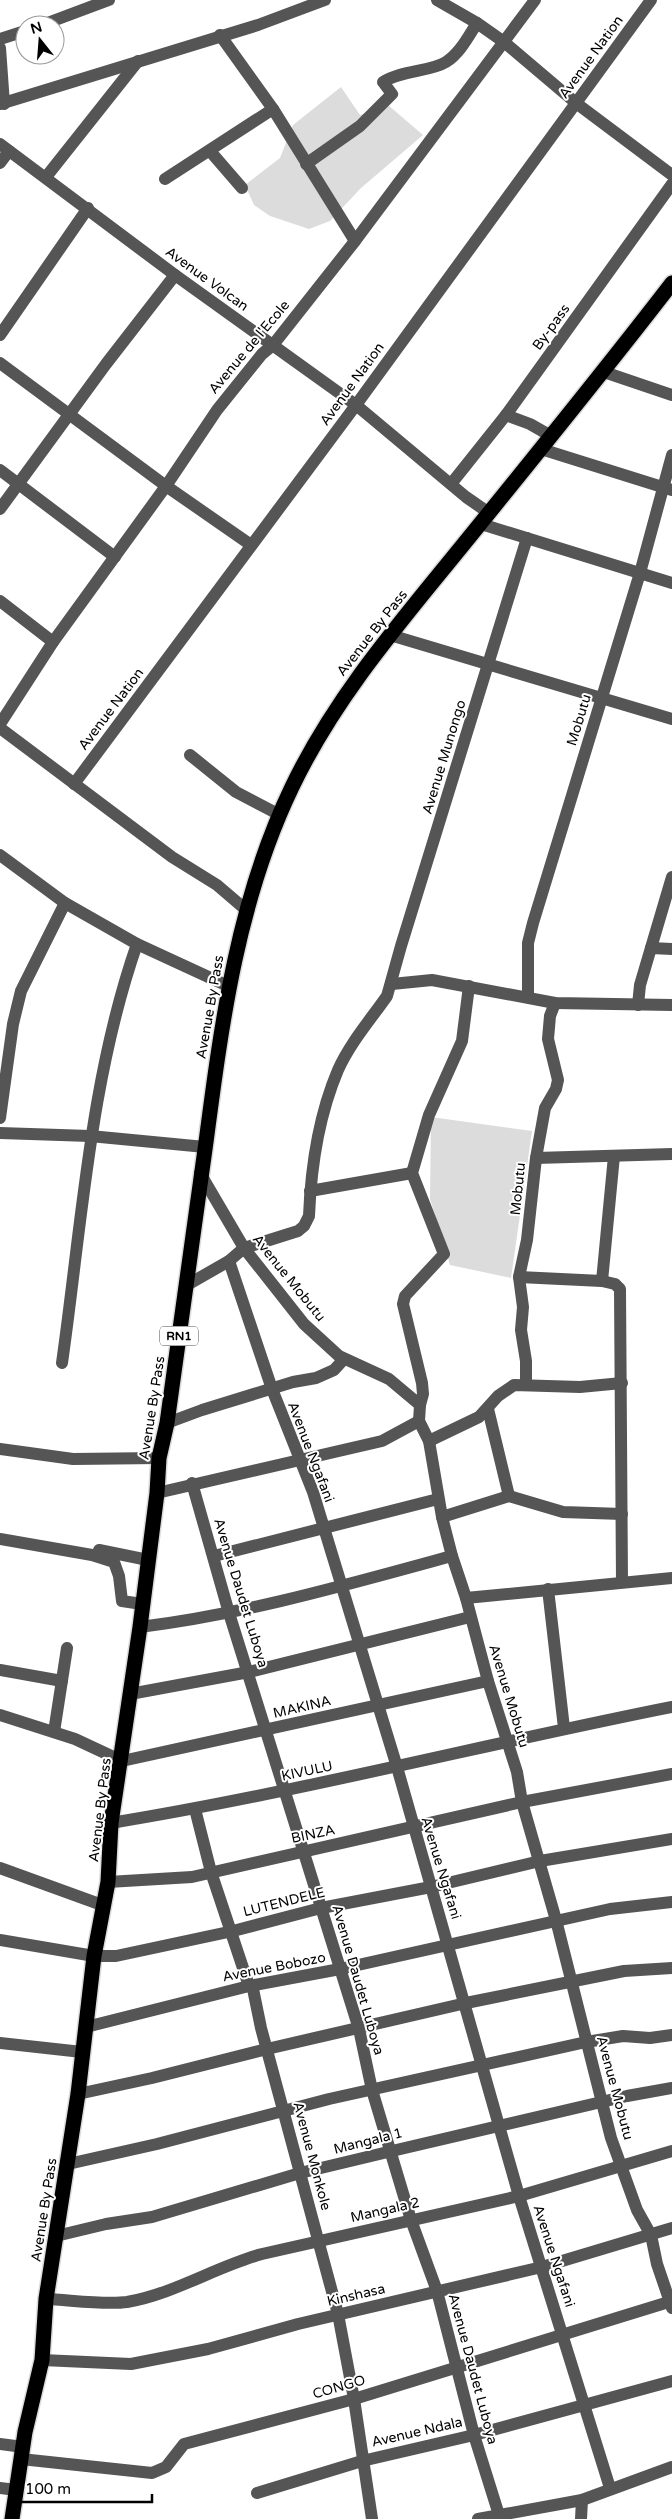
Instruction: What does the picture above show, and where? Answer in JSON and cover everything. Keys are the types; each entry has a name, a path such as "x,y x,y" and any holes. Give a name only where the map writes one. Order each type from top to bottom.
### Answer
{"highway":[{"name":"Avenue By Pass","path":"12,2519 22,2453 42,2360 46,2299 78,2094 94,1956 102,1905 108,1882 111,1824 122,1761 157,1493 159,1458 167,1423 187,1284 200,1173 228,986 246,909 263,855 280,815 325,726 390,634 604,372 672,283"}],"street":[{"path":"65,16 108,0"},
{"path":"0,48 2,104 220,35 298,6 325,0"},
{"path":"438,0 477,23 504,42 576,104 672,175"},
{"name":"Avenue de l'Ecole","path":"0,724 53,642 166,486 217,410 355,241 535,0"},
{"name":"Avenue Nation","path":"74,784 356,405 651,0"},
{"path":"306,164 360,126 392,94 383,82 397,75 444,63 464,45 477,23"},
{"path":"0,39 15,34"},
{"path":"220,35 273,109 355,241"},
{"path":"46,177 138,61"},
{"path":"165,180 273,109"},
{"path":"0,163 5,147"},
{"name":"Avenue Volcan","path":"5,147 175,275 356,405 451,484 485,518"},
{"path":"210,150 242,188"},
{"name":"By-pass","path":"451,484 506,415 672,184"},
{"path":"0,335 88,208"},
{"path":"0,508 106,364 175,275"},
{"path":"0,363 166,486 252,545"},
{"path":"604,372 672,395"},
{"path":"506,415 530,424 552,436"},
{"path":"541,449 668,489"},
{"name":"Mobutu","path":"528,996 528,944 533,923 640,573 668,489 672,455"},
{"path":"0,470 115,557"},
{"path":"485,518 527,538 672,583"},
{"name":"Avenue Munongo","path":"244,1248 292,1233 304,1226 309,1216 310,1191 318,1130 338,1070 387,996 392,984 400,949 527,538"},
{"path":"0,601 53,642"},
{"path":"390,634 488,665 672,718"},
{"path":"0,728 172,857 217,885 246,909"},
{"path":"190,755 236,792 280,815"},
{"path":"0,854 65,904 137,944 228,986"},
{"path":"638,1004 640,985 672,878"},
{"path":"0,1118 13,1024 21,991 65,904"},
{"path":"62,1363 79,1243 90,1136 111,1027 137,944"},
{"path":"651,948 672,949"},
{"path":"392,984 432,980 555,1002 672,1005"},
{"path":"157,1493 382,1441 419,1421 423,1394 422,1383 403,1304 410,1291 444,1254 412,1173 429,1115 462,1041 469,986"},
{"name":"Mobutu","path":"526,1384 526,1361 521,1330 522,1307 519,1277 527,1240 536,1158 545,1108 556,1089 558,1080 548,1039 550,1016 555,1002"},
{"path":"0,1134 90,1136 205,1147"},
{"path":"536,1158 672,1154"},
{"path":"602,1281 614,1156"},
{"name":"Avenue Mobutu","path":"200,1173 244,1248 304,1324 344,1359 389,1378 420,1405"},
{"path":"310,1191 412,1173"},
{"path":"187,1284 230,1261 244,1248"},
{"name":"Avenue Ngafani","path":"230,1261 272,1390 313,1492 322,1528 342,1586 397,1767 413,1828 450,1946 481,2065 519,2196 564,2334 610,2488"},
{"path":"519,1277 602,1281 615,1284 620,1289 622,1582"},
{"path":"167,1423 202,1410 316,1378 334,1370 344,1359"},
{"path":"429,1441 469,1424 488,1409 506,1389 514,1384 580,1387 622,1384"},
{"path":"488,1409 509,1496"},
{"name":"Avenue Mobutu","path":"419,1421 429,1441 442,1518 488,1681 517,1772 522,1802 540,1860 602,2102 637,2210 651,2235 657,2264 671,2303"},
{"path":"0,1449 73,1459 159,1458"},
{"name":"Avenue Daudet Luboya","path":"192,1484 229,1613 268,1730 359,2029 372,2090 392,2151 411,2220 436,2291 474,2434 499,2515"},
{"path":"442,1518 509,1496 571,1513 622,1514"},
{"path":"214,1556 438,1499"},
{"path":"0,1532 148,1560"},
{"path":"0,1539 92,1555 114,1562 119,1576 122,1601 142,1604"},
{"path":"140,1627 229,1613 342,1586 452,1556"},
{"path":"466,1598 672,1578"},
{"path":"548,1589 564,1728"},
{"path":"130,1694 248,1672 470,1617"},
{"path":"54,1732 66,1648"},
{"path":"0,1670 62,1681"},
{"name":"MAKINA","path":"122,1761 378,1704 437,1694 488,1681"},
{"name":"KIVULU","path":"111,1824 286,1791 564,1728 672,1707"},
{"path":"0,1715 54,1732 122,1761"},
{"name":"BINZA","path":"108,1882 192,1877 522,1802 672,1774"},
{"name":"Avenue Monkole","path":"195,1809 211,1872 233,1931 249,1986 253,1989 300,2173 320,2240 338,2314 354,2399 372,2519"},
{"name":"LUTENDELE","path":"0,1940 94,1956 116,1956 233,1931 321,1908 431,1887 540,1860 672,1839"},
{"path":"0,1868 102,1905"},
{"name":"Avenue Bobozo","path":"86,2027 249,1986 450,1946 556,1920 610,1909 672,1902"},
{"path":"78,2094 466,2003 624,1971 672,1968"},
{"path":"68,2164 157,2144 284,2110 586,2042 623,2036 650,2038 672,2035"},
{"path":"0,2042 82,2052"},
{"name":"Mangala 1","path":"56,2236 106,2224 152,2216 300,2173 499,2125 672,2088"},
{"name":"Mangala 2","path":"46,2299 128,2302 173,2288 238,2261 320,2240 519,2196 672,2151"},
{"name":"Kinshasa","path":"42,2360 131,2364 208,2349 338,2314 542,2267 672,2228"},
{"name":"CONGO","path":"0,2444 22,2453 152,2473 166,2467 184,2444 354,2399 671,2303"},
{"name":"Avenue Ndala","path":"257,2493 362,2461 585,2406 672,2381"},
{"path":"478,2519 582,2500 610,2488 672,2467"},
{"path":"0,2488 16,2490"},
{"path":"581,2519 582,2500"}],"shaded area":[{"path":"341,87 360,115 388,105 423,135 361,188 330,221 309,229 270,216 254,205 245,185 280,158 293,125"},
{"path":"431,1117 532,1131 511,1278 450,1265 430,1199"}]}
